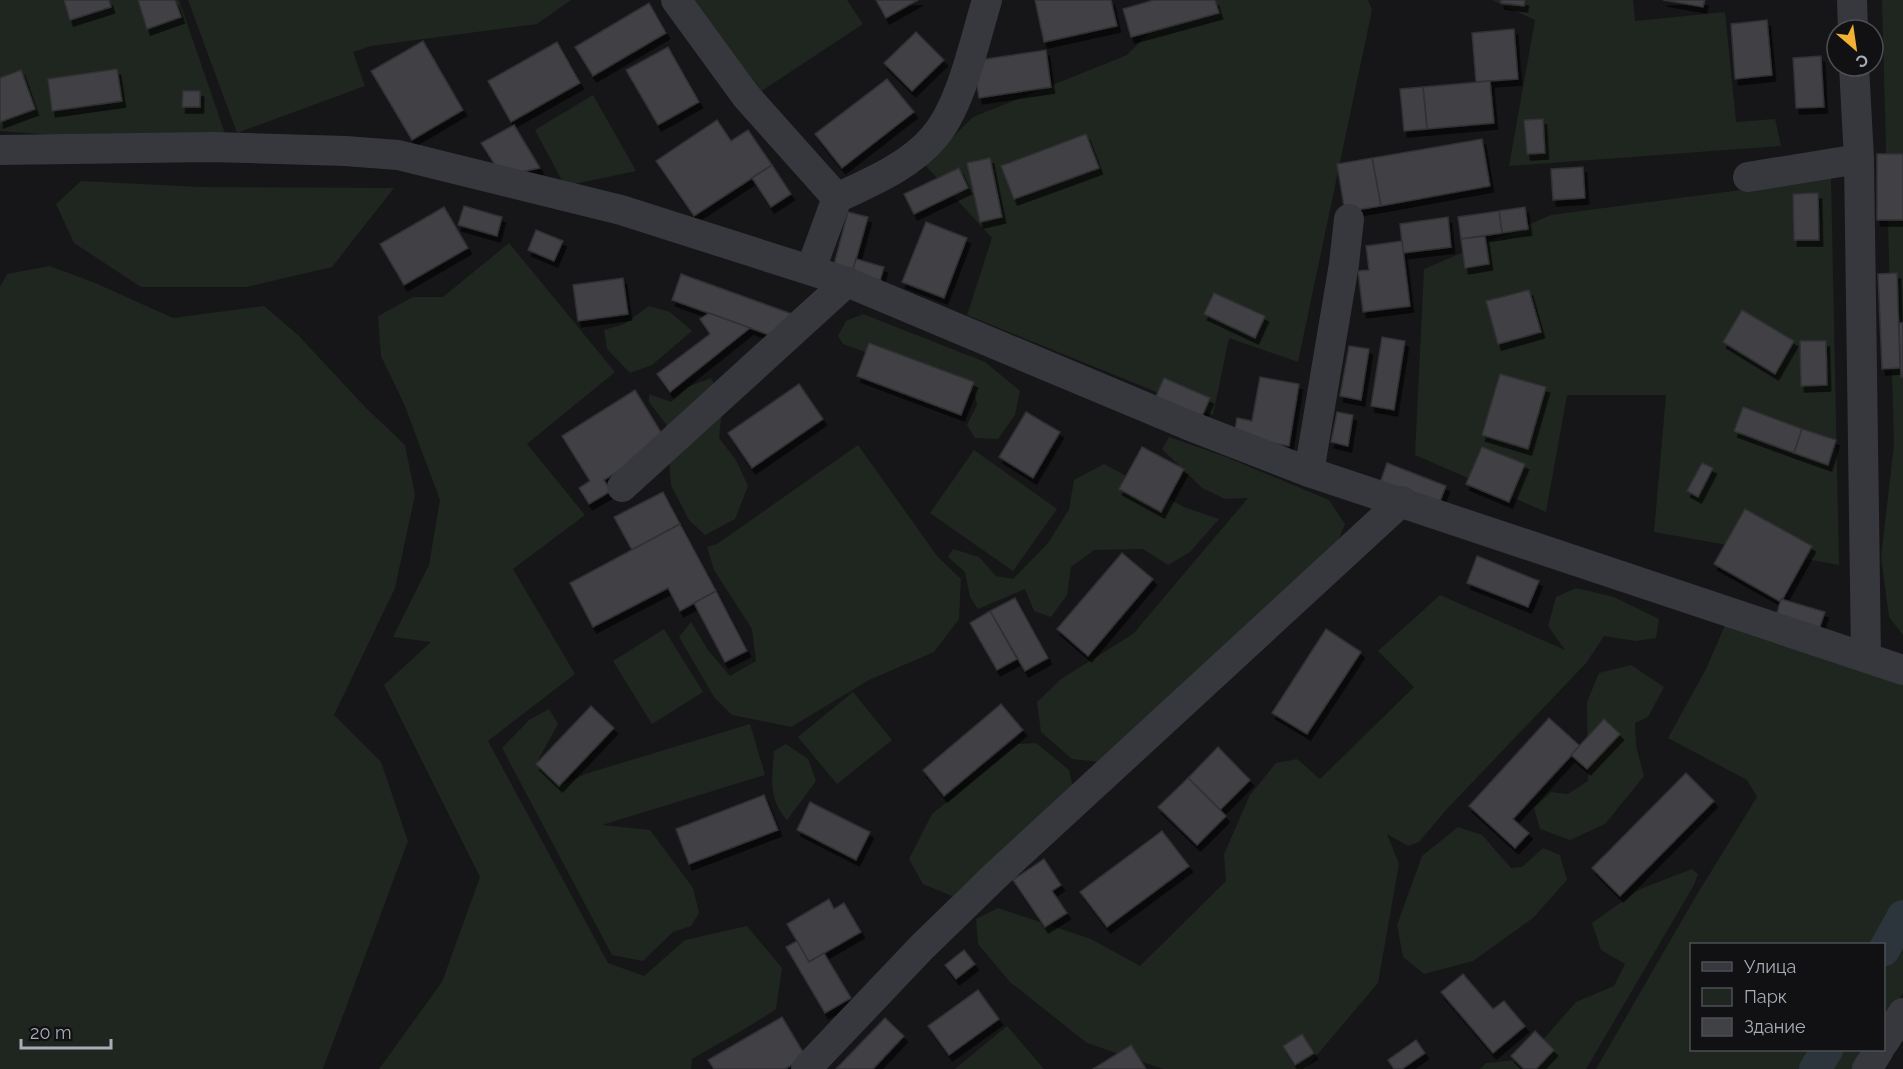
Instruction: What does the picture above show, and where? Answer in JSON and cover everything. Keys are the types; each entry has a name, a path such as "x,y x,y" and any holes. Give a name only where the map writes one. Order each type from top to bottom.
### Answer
{"street":[{"path":"676,0 746,96 837,198"},
{"path":"811,269 837,198 914,156 934,137 952,110 987,0"},
{"path":"1852,0 1852,18"},
{"path":"1855,78 1859,159 1866,657"},
{"path":"0,150 211,147 398,155 621,210 847,282 1177,421 1309,472 1402,501 1903,670"},
{"path":"1748,177 1859,159"},
{"path":"1309,472 1341,286 1348,219"},
{"path":"622,487 847,282"},
{"path":"806,1069 922,947 994,877 1402,501"},
{"path":"1885,1040 1903,1013"},
{"path":"1867,1069 1878,1051"}],"green space":[{"path":"0,0 179,0 230,148 0,131"},
{"path":"188,0 571,0 537,24 371,46 353,52 365,86 237,133"},
{"path":"681,0 847,0 863,24 754,96"},
{"path":"1181,0 1368,0 1372,10 1298,362 1229,338 1213,415 967,315 992,238 925,165 973,117 1127,55"},
{"path":"1492,0 1633,0 1635,21 1725,12 1736,122 1775,119 1781,146 1509,166 1535,20"},
{"path":"1882,0 1903,0 1903,635 1889,617 1881,557 1894,445 1884,78 1885,18 1882,18"},
{"path":"593,95 636,171 565,186 535,130"},
{"path":"1831,178 1839,565 1654,532 1666,395 1567,395 1546,512 1415,455 1424,269 1551,215"},
{"path":"81,181 200,187 394,188 332,267 246,287 141,287 74,243 56,204"},
{"path":"509,243 615,372 527,444 585,515 513,569 575,674 488,741 608,963 644,976 685,940 747,926 782,968 776,1009 692,1059 691,1069 379,1069 442,982 480,877 384,685 431,642 393,637 429,565 440,500 405,406 381,356 378,316 413,297 443,297"},
{"path":"49,266 93,282 173,318 264,306 298,335 366,408 405,445 415,495 395,588 334,715 381,762 408,841 323,1069 0,1069 0,287 7,274"},
{"path":"649,306 670,312 692,331 652,365 630,373 607,349 604,330 624,324"},
{"path":"863,314 985,362 1020,391 1015,415 998,439 975,438 967,425 977,405 975,393 843,344 838,336 846,321"},
{"path":"711,378 723,401 719,438 736,460 748,486 735,519 705,535 689,520 671,485 666,424 649,402 649,394 671,402 690,386"},
{"path":"1169,437 1226,457 1329,500 1345,524 1333,554 1108,763 1072,759 1041,732 1037,702 1061,679 1133,634 1248,498 1225,499 1202,488 1162,449"},
{"path":"858,445 937,556 961,579 959,619 934,652 869,680 791,727 732,715 714,697 679,637 691,622 708,650 730,676 756,661 752,629 714,570 707,547 717,544"},
{"path":"974,450 1057,509 1013,571 930,513"},
{"path":"1104,464 1184,507 1219,519 1190,552 1168,565 1143,549 1094,550 1071,567 1067,595 1051,617 1034,611 1025,589 978,609 970,597 965,572 948,557 953,549 979,557 996,576 1013,579 1049,542 1069,509 1074,480"},
{"path":"1576,588 1614,597 1659,619 1656,638 1636,641 1604,636 1587,662 1446,810 1419,842 1408,846 1387,834 1399,864 1378,983 1305,1069 1163,1069 1087,1043 1010,982 978,944 976,919 998,908 1091,939 1140,966 1226,881 1224,854 1250,795 1276,763 1297,759 1320,779 1414,687 1378,651 1440,595 1565,650 1548,626 1556,597"},
{"path":"1726,623 1903,671 1903,993 1885,1023 1885,943 1690,943 1690,1051 1867,1051 1857,1069 1596,1069 1696,896 1757,797 1747,780 1668,738 1706,669"},
{"path":"664,629 703,692 652,724 613,661"},
{"path":"1631,665 1664,687 1648,717 1635,723 1636,746 1644,776 1605,824 1570,840 1540,829 1534,808 1551,792 1568,794 1588,781 1587,702 1599,673"},
{"path":"853,692 892,740 837,784 798,737"},
{"path":"549,709 558,724 536,764 560,786 585,774 750,724 765,775 602,825 650,830 693,888 699,913 691,926 673,932 643,961 612,955 502,748 529,720"},
{"path":"1036,743 1069,770 1074,792 952,896 923,884 909,859 932,814 1018,744"},
{"path":"786,744 808,759 816,781 787,820 774,796 772,779 774,751"},
{"path":"1458,827 1482,835 1511,868 1522,867 1543,848 1560,855 1567,880 1533,918 1473,961 1424,974 1403,957 1397,925 1422,856"},
{"path":"1692,869 1698,874 1694,885 1586,1069 1480,1069 1486,1063 1526,1059 1576,1002 1614,986 1625,964 1601,950 1592,923 1640,889"},
{"path":"1007,1026 1044,1069 955,1069"}],"building":[{"path":"64,0 109,0 111,7 70,20"},
{"path":"138,0 175,0 181,17 147,29"},
{"path":"876,0 918,0 886,18"},
{"path":"1035,0 1111,0 1117,26 1044,42"},
{"path":"1154,0 1215,0 1219,13 1131,37 1123,9"},
{"path":"1501,0 1525,0 1524,6 1501,3"},
{"path":"1663,0 1705,0 1703,7"},
{"path":"649,3 666,33 593,76 575,47"},
{"path":"1767,20 1772,75 1735,79 1731,24"},
{"path":"1514,29 1518,79 1476,82 1472,33"},
{"path":"916,32 944,60 912,91 884,63"},
{"path":"423,41 463,110 412,140 371,71"},
{"path":"557,42 580,83 511,122 488,81"},
{"path":"668,47 699,102 658,125 626,70"},
{"path":"1046,50 1051,87 979,98 973,61"},
{"path":"1821,56 1824,107 1796,108 1793,58"},
{"path":"117,69 122,101 52,111 48,79"},
{"path":"21,70 35,109 0,122 0,78"},
{"path":"887,79 914,112 842,168 815,134"},
{"path":"1490,81 1494,123 1427,129 1423,87"},
{"path":"1423,87 1427,129 1404,131 1400,89"},
{"path":"183,91 200,91 200,107 182,107"},
{"path":"1543,119 1545,153 1527,154 1524,120"},
{"path":"717,120 731,141 748,130 772,165 694,216 656,161"},
{"path":"514,125 540,168 502,176 481,143"},
{"path":"1086,134 1099,168 1014,199 1001,166"},
{"path":"1482,139 1490,186 1381,206 1372,158"},
{"path":"1877,154 1903,154 1903,220 1877,220"},
{"path":"990,158 1002,217 980,222 967,163"},
{"path":"1372,158 1381,206 1345,212 1337,164"},
{"path":"772,165 791,194 771,207 752,178"},
{"path":"1583,167 1585,198 1553,200 1551,169"},
{"path":"959,168 968,188 914,214 904,194"},
{"path":"1818,193 1819,240 1794,240 1793,194"},
{"path":"464,206 502,217 497,236 458,225"},
{"path":"444,207 468,248 404,285 380,244"},
{"path":"1525,207 1528,229 1502,233 1499,211"},
{"path":"1499,211 1502,233 1461,239 1458,217"},
{"path":"848,212 868,217 851,277 832,272"},
{"path":"1448,217 1451,247 1403,253 1400,224"},
{"path":"926,222 967,238 944,298 902,282"},
{"path":"536,230 563,241 554,261 528,250"},
{"path":"1485,236 1489,264 1465,268 1461,239"},
{"path":"1402,241 1410,306 1363,312 1358,271 1369,270 1366,246"},
{"path":"856,259 884,267 879,284 851,277"},
{"path":"1897,273 1900,368 1882,369 1878,274"},
{"path":"681,274 792,314 783,340 672,300"},
{"path":"623,278 628,314 578,321 573,285"},
{"path":"1529,290 1541,332 1498,344 1486,301"},
{"path":"1214,293 1265,316 1255,338 1204,314"},
{"path":"1742,310 1794,341 1775,374 1723,342"},
{"path":"709,313 750,328 670,392 657,374 710,334 700,319"},
{"path":"1899,323 1903,323 1903,377 1901,377"},
{"path":"1382,337 1405,341 1394,410 1371,406"},
{"path":"1800,341 1826,341 1827,385 1801,386"},
{"path":"869,343 974,382 961,415 857,376"},
{"path":"1349,346 1369,349 1361,400 1340,396"},
{"path":"1500,374 1546,387 1528,449 1482,435"},
{"path":"1260,377 1299,384 1289,446 1234,436 1237,418 1252,421"},
{"path":"1164,378 1210,398 1200,421 1154,401"},
{"path":"799,384 823,419 752,468 728,433"},
{"path":"635,390 667,442 604,480 611,491 589,504 579,488 590,481 562,436"},
{"path":"1743,407 1802,429 1794,453 1734,431"},
{"path":"1026,412 1060,432 1033,478 999,457"},
{"path":"1337,412 1353,415 1348,446 1331,442"},
{"path":"1802,429 1836,440 1828,465 1794,453"},
{"path":"1142,447 1184,469 1161,512 1119,489"},
{"path":"1482,447 1525,464 1509,502 1466,484"},
{"path":"1387,463 1446,486 1437,509 1379,486"},
{"path":"1702,463 1713,468 1698,497 1687,491"},
{"path":"663,492 680,524 632,550 614,517"},
{"path":"1745,509 1812,546 1781,602 1714,564"},
{"path":"680,524 716,591 680,611 668,588 593,627 570,583"},
{"path":"1122,553 1153,579 1088,656 1057,629"},
{"path":"1477,556 1539,581 1528,607 1467,583"},
{"path":"716,591 747,651 725,662 694,603"},
{"path":"1015,598 1048,658 1025,671 990,611"},
{"path":"1781,599 1825,612 1818,632 1775,620"},
{"path":"990,611 1017,659 997,670 970,623"},
{"path":"1326,629 1361,652 1307,734 1272,713"},
{"path":"1001,704 1023,730 944,796 923,770"},
{"path":"591,706 614,728 559,786 536,764"},
{"path":"1549,718 1580,746 1513,819 1529,833 1515,848 1469,806"},
{"path":"1604,719 1620,734 1587,769 1571,755"},
{"path":"1218,747 1250,780 1220,810 1188,778"},
{"path":"1686,773 1714,801 1620,896 1592,868"},
{"path":"1188,778 1226,816 1197,845 1158,807"},
{"path":"764,795 778,830 689,864 676,829"},
{"path":"810,802 870,832 856,860 797,830"},
{"path":"1162,831 1189,866 1107,927 1080,892"},
{"path":"1044,859 1061,885 1052,891 1067,913 1045,927 1013,880"},
{"path":"829,899 834,909 844,903 861,932 809,962 787,924"},
{"path":"797,941 809,962 824,953 851,998 825,1013 786,947"},
{"path":"964,950 975,964 956,979 945,965"},
{"path":"1463,974 1493,1009 1504,1001 1525,1026 1493,1053 1441,992"},
{"path":"978,990 999,1019 949,1055 928,1026"},
{"path":"782,1017 806,1057 785,1069 714,1069 708,1060"},
{"path":"885,1018 904,1036 873,1069 836,1069"},
{"path":"1535,1031 1554,1050 1536,1069 1524,1069 1511,1056"},
{"path":"1302,1034 1314,1053 1295,1065 1283,1046"},
{"path":"1416,1040 1425,1053 1402,1069 1394,1069 1388,1060"},
{"path":"1131,1045 1146,1069 1093,1069"}],"waterway":[{"path":"1885,948 1903,916"},
{"path":"1815,1069 1826,1051"}]}
